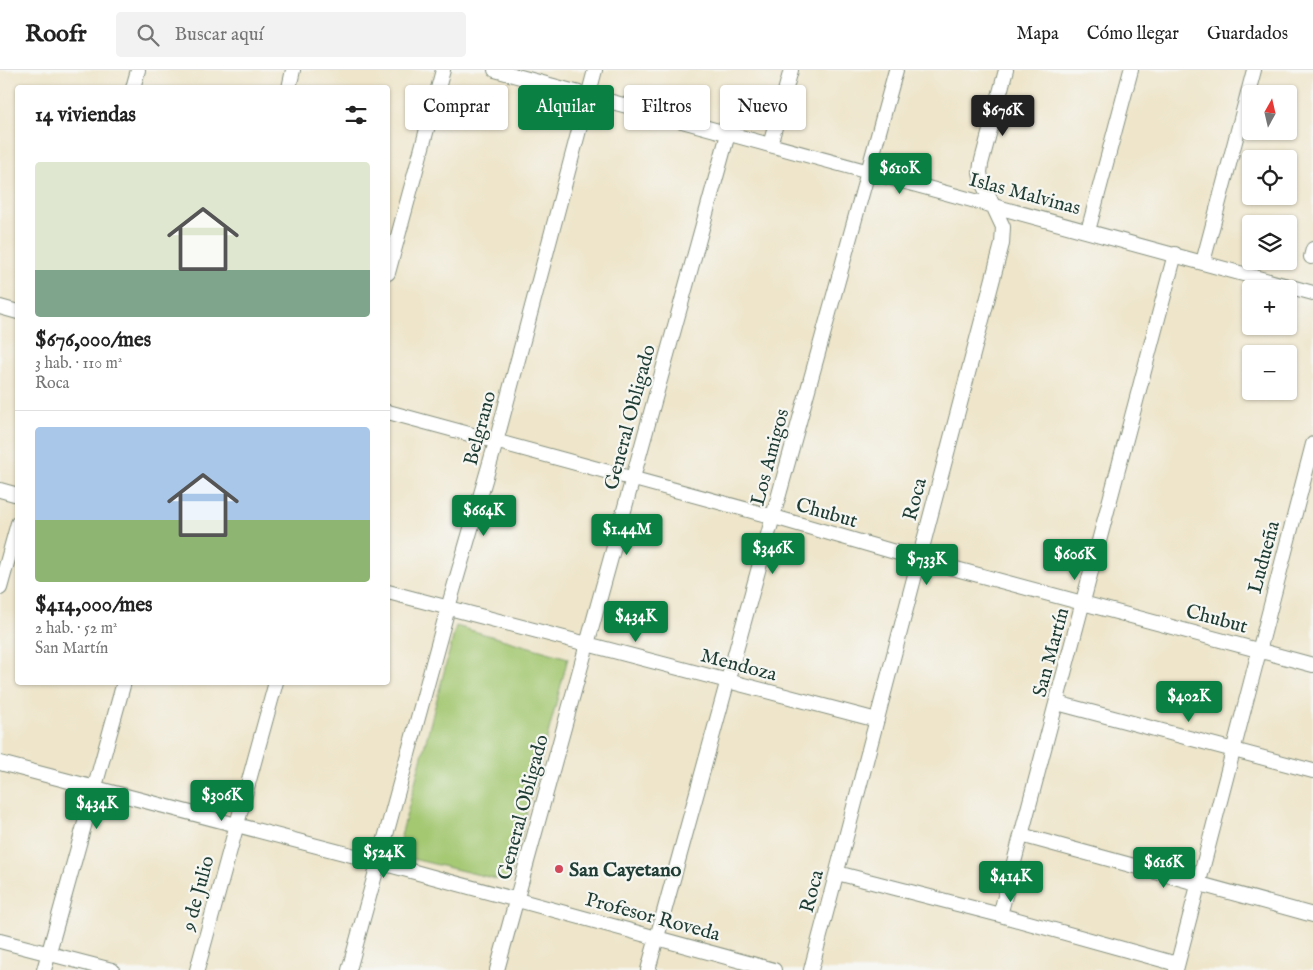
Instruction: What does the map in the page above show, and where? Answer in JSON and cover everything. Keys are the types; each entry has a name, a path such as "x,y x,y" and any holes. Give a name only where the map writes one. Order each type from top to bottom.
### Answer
{"street":[{"path":"134,85 138,70"},
{"path":"290,85 294,70"},
{"path":"390,267 443,70"},
{"name":"Islas Malvinas","path":"495,70 551,85"},
{"name":"Belgrano","path":"591,85 595,70"},
{"path":"770,145 791,70"},
{"name":"Los Amigos","path":"648,970 896,70"},
{"name":"Roca","path":"811,970 1002,244 1003,227 982,182 980,173 1006,70"},
{"path":"1088,231 1131,70"},
{"path":"1203,262 1254,70"},
{"name":"Islas Malvinas","path":"614,102 1313,293"},
{"name":"Belgrano","path":"349,970 448,608 496,442 579,130"},
{"name":"General Obligado","path":"497,970 728,134"},
{"name":"San Martín","path":"1000,915 1175,254"},
{"path":"0,307 15,311"},
{"name":"Chubut","path":"390,413 774,517 919,560 1313,665"},
{"name":"Ludueña","path":"1177,967 1313,444"},
{"path":"0,490 15,494"},
{"path":"0,588 15,534"},
{"name":"Mendoza","path":"390,593 877,720"},
{"path":"44,970 123,685"},
{"name":"9 de Julio","path":"197,970 275,685"},
{"path":"1057,703 1313,771"},
{"name":"Profesor Roveda","path":"0,763 378,862 774,970"},
{"path":"1022,836 1313,915"},
{"path":"837,873 1000,915 1177,967"},
{"path":"0,941 112,970"}],"green space":[{"path":"456,626 568,658 509,882 396,855"}],"place":[{"name":"San Cayetano","path":"559,869"}]}
